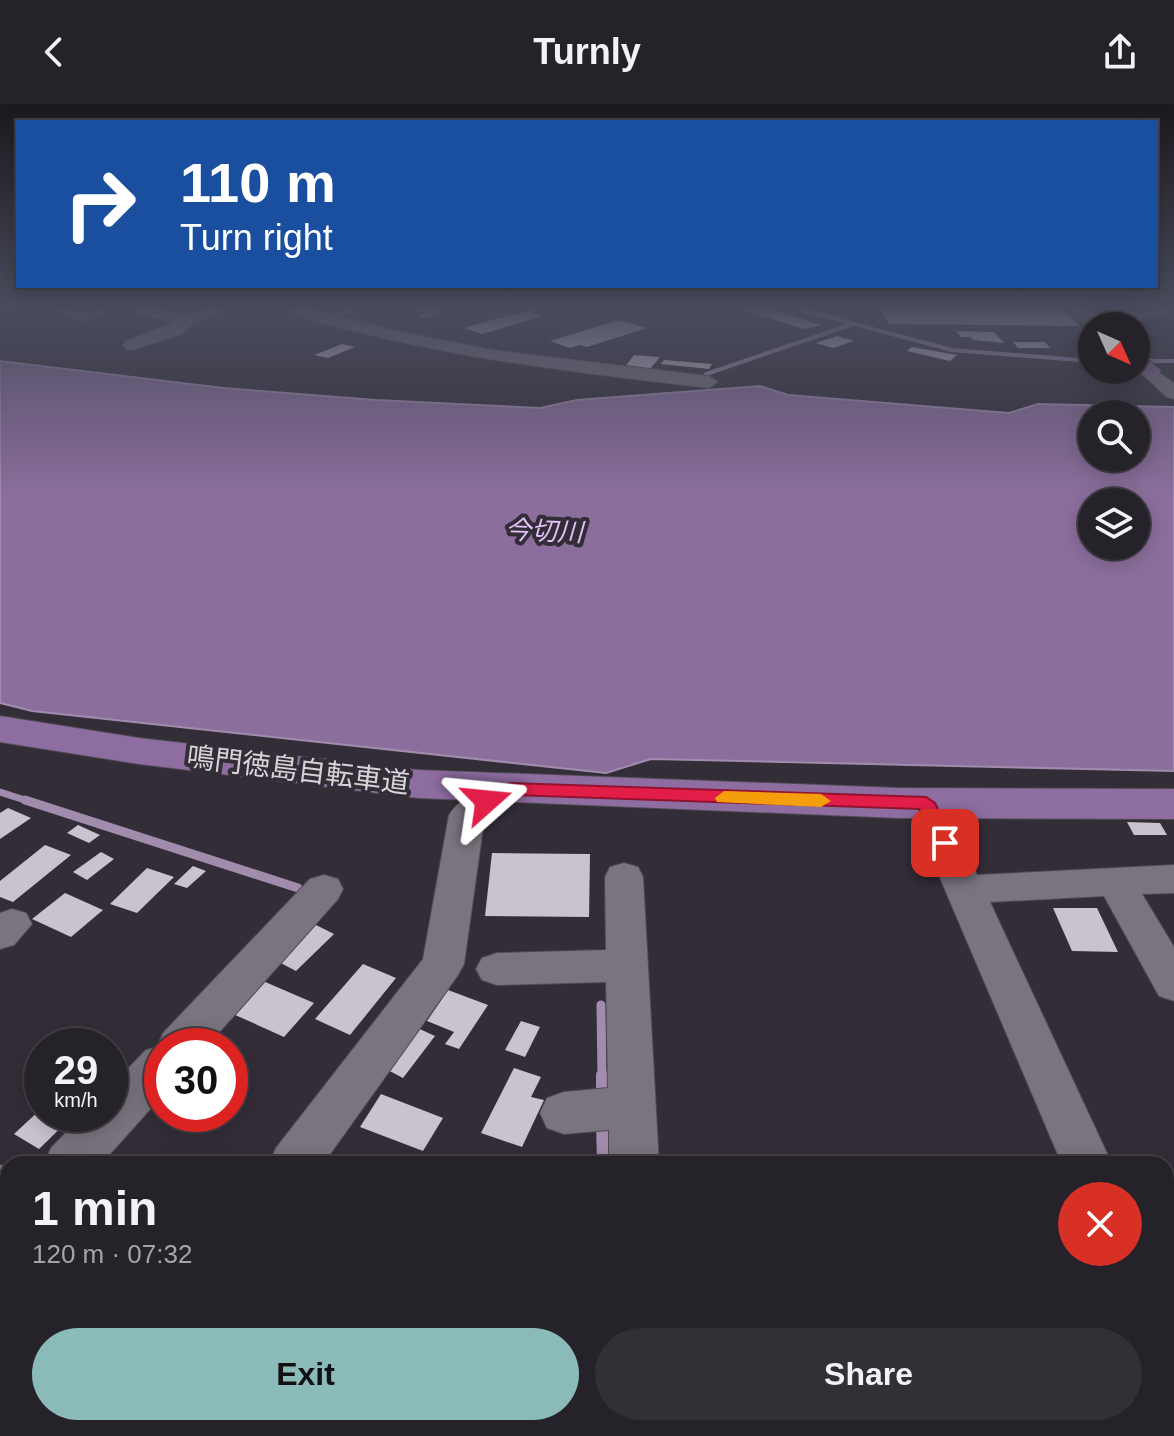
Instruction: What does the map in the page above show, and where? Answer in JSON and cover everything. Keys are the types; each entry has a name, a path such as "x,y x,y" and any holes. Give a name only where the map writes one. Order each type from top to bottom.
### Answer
{"main road":[{"name":"鳴門徳島自転車道","path":"0,729 139,751 357,777 510,789 926,803 1174,804"}],"street":[{"path":"612,370 709,382"},
{"path":"1150,372 1174,393"},
{"path":"300,1156 443,964 467,815 510,789"},
{"path":"926,803 1083,1156"},
{"path":"624,877 634,1156"},
{"path":"965,889 1174,879"},
{"path":"1114,880 1174,984"},
{"path":"196,1028 324,889"},
{"path":"497,969 627,965"},
{"path":"76,1156 144,1083"},
{"path":"564,1113 632,1107"}],"water":[{"name":"今切川","path":"0,370 76,370 223,388 540,408 577,400 760,386 788,395 1009,413 1038,404 1078,405 1078,472 1150,472 1150,406 1174,407 1174,771 651,759 606,773 32,711 0,703"}],"building":[{"path":"8,808 31,818 0,839 0,813"},
{"path":"1127,822 1160,823 1167,835 1134,835"},
{"path":"78,825 100,835 89,843 67,833"},
{"path":"45,845 71,855 13,902 0,897 0,881"},
{"path":"101,852 114,859 87,880 73,872"},
{"path":"492,853 590,854 589,917 485,916"},
{"path":"193,866 206,871 187,888 174,884"},
{"path":"147,868 174,877 137,913 110,904"},
{"path":"65,893 103,910 71,937 32,919"},
{"path":"1053,908 1097,908 1118,952 1072,951"},
{"path":"314,924 334,934 296,971 275,960"},
{"path":"363,964 396,978 350,1035 315,1019"},
{"path":"263,981 314,1003 284,1037 233,1014"},
{"path":"448,990 488,1005 459,1049 445,1044 454,1032 427,1021"},
{"path":"521,1021 540,1027 525,1057 505,1050"},
{"path":"413,1026 435,1036 403,1078 380,1066"},
{"path":"514,1068 541,1077 531,1097 544,1100 522,1147 481,1133"},
{"path":"381,1094 443,1118 423,1151 360,1127"},
{"path":"24,1125 24,1132 56,1132 39,1149 14,1134"}],"waterway":[{"path":"706,374 717,370"},
{"path":"0,792 31,802"},
{"path":"25,800 298,888"},
{"path":"601,1005 602,1077"},
{"path":"602,1077 602,1100"},
{"path":"602,1121 603,1156"}],"slow traffic":[{"path":"724,798 821,801"}],"route":[{"path":"487,801 510,789 926,803 945,843"}]}
